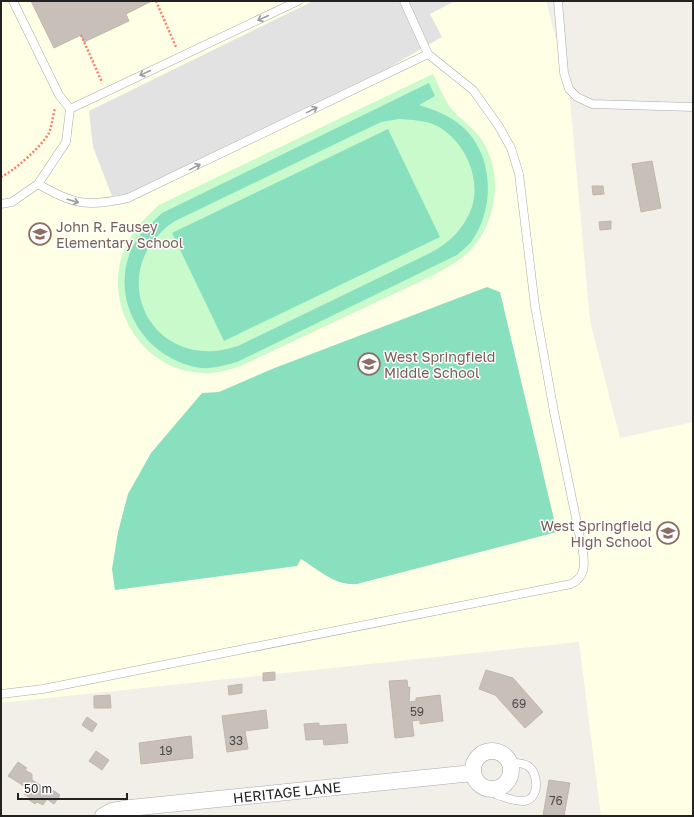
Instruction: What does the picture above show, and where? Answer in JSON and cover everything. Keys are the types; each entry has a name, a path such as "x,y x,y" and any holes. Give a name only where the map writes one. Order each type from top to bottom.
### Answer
{"street":[{"path":"487,751 500,752 507,758 510,772 507,780 502,785 494,788 485,787 480,784 473,773 474,764 477,758 487,751"},
{"name":"HERITAGE LANE","path":"103,816 112,811 130,808 473,773"}],"lane":[{"path":"1,204 12,202 38,184 66,142 70,109 59,95 13,1"},
{"path":"70,109 298,1"},
{"path":"1,694 43,689 375,624 571,584 582,576 584,568 583,552 554,412 535,306 519,174 511,148 486,107 473,90 428,54 404,1"},
{"path":"558,1 564,73 569,89 577,97 592,104 693,107"},
{"path":"38,184 60,197 85,204 106,203 128,198 428,54"},
{"path":"494,788 497,795 517,801 526,801 533,796 536,789 533,773 528,766 521,764 509,764"}],"path":[{"path":"156,1 176,47"},
{"path":"81,35 102,83"},
{"path":"1,178 12,172 46,138 57,105"}],"shaded area":[{"name":"West Springfield Middle School","path":"1,1 546,1 569,89 590,321 620,438 693,422 693,816 601,816 579,642 1,703"},
{"path":"313,1 455,1 430,14 442,37 390,67 126,194 112,196 93,147 89,111"}],"green space":[{"path":"433,74 450,107 480,137 490,155 493,169 495,184 491,213 479,240 466,255 434,275 241,366 212,373 202,373 180,369 161,360 145,347 132,330 123,311 118,290 119,269 125,248 131,236 139,225 159,205"},
{"path":"429,83 435,96 419,105 446,116 455,121 468,132 478,146 484,161 487,178 488,195 485,212 479,228 468,246 457,255 237,362 210,368 201,368 181,363 164,354 149,341 137,326 129,309 125,290 125,270 131,250 141,234 162,213","holes":["399,119 428,123 437,126 448,133 457,142 470,165 474,178 475,191 473,204 464,223 450,240 438,249 238,346 207,351 181,346 160,333 146,314 139,290 141,266 153,242 175,221 381,122"]},
{"path":"388,129 440,237 224,341 172,233"},
{"path":"487,287 500,292 557,532 357,584 349,584 334,580 301,559 297,566 115,590 112,569 118,532 128,494 151,453 202,393 219,392 272,369"}],"building":[{"path":"31,1 152,1 126,14 129,21 84,42 81,35 54,48"},
{"path":"652,161 661,208 641,212 632,164"},
{"path":"592,186 603,186 604,194 593,195"},
{"path":"611,221 611,229 600,230 599,222"},
{"path":"486,670 513,678 543,712 525,728 495,695 479,689"},
{"path":"275,672 275,680 263,681 263,673"},
{"path":"407,680 408,688 410,687 409,702 416,701 416,698 440,695 443,721 420,724 420,720 412,721 414,736 395,738 389,681"},
{"path":"242,684 242,693 229,695 228,686"},
{"path":"110,695 111,708 94,708 94,696"},
{"path":"266,710 268,728 245,731 248,749 227,752 222,716"},
{"path":"87,717 97,724 92,732 82,725"},
{"path":"319,723 319,726 346,724 348,743 324,745 323,739 306,740 304,724"},
{"path":"191,736 193,758 141,764 139,743"},
{"path":"96,751 109,760 102,770 89,761"},
{"path":"18,762 27,768 25,770 32,774 32,780 60,795 54,804 47,799 43,805 37,802 35,804 24,794 27,788 8,776"},
{"path":"549,780 570,783 564,816 543,816"}],"place":[{"name":"John R. Fausey Elementary School","path":"40,234"},
{"name":"West Springfield Middle School","path":"369,364"},
{"name":"West Springfield High School","path":"668,533"}]}
